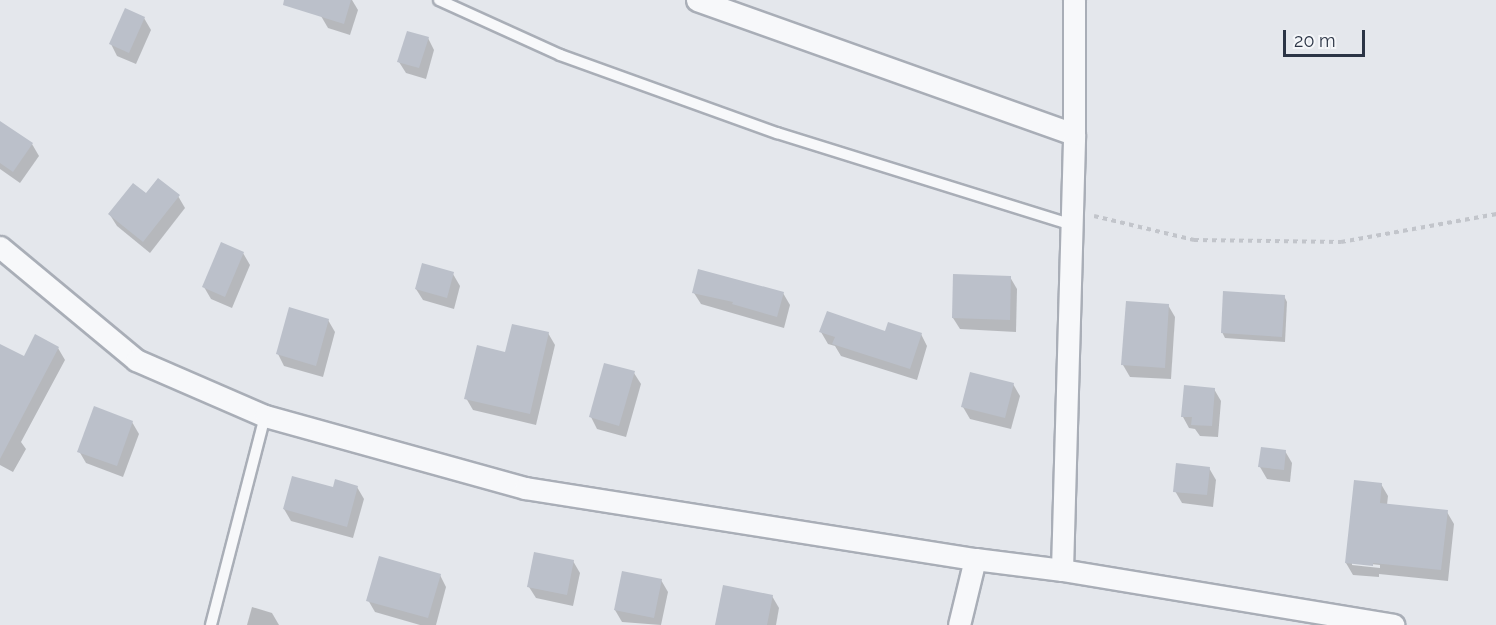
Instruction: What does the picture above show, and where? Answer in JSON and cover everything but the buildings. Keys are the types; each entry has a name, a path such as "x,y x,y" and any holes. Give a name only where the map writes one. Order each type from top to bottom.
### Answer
{"street":[{"path":"697,0 1074,134"},
{"path":"1062,570 1074,134 1074,0"},
{"path":"0,247 136,360 265,416 525,488 975,559 1062,570 1393,625"},
{"path":"959,625 975,559"}],"lane":[{"path":"438,0 560,55 777,133 1072,218"},
{"path":"211,625 265,416"}],"path":[{"path":"1072,218 1194,240 1341,242 1496,214"}]}
